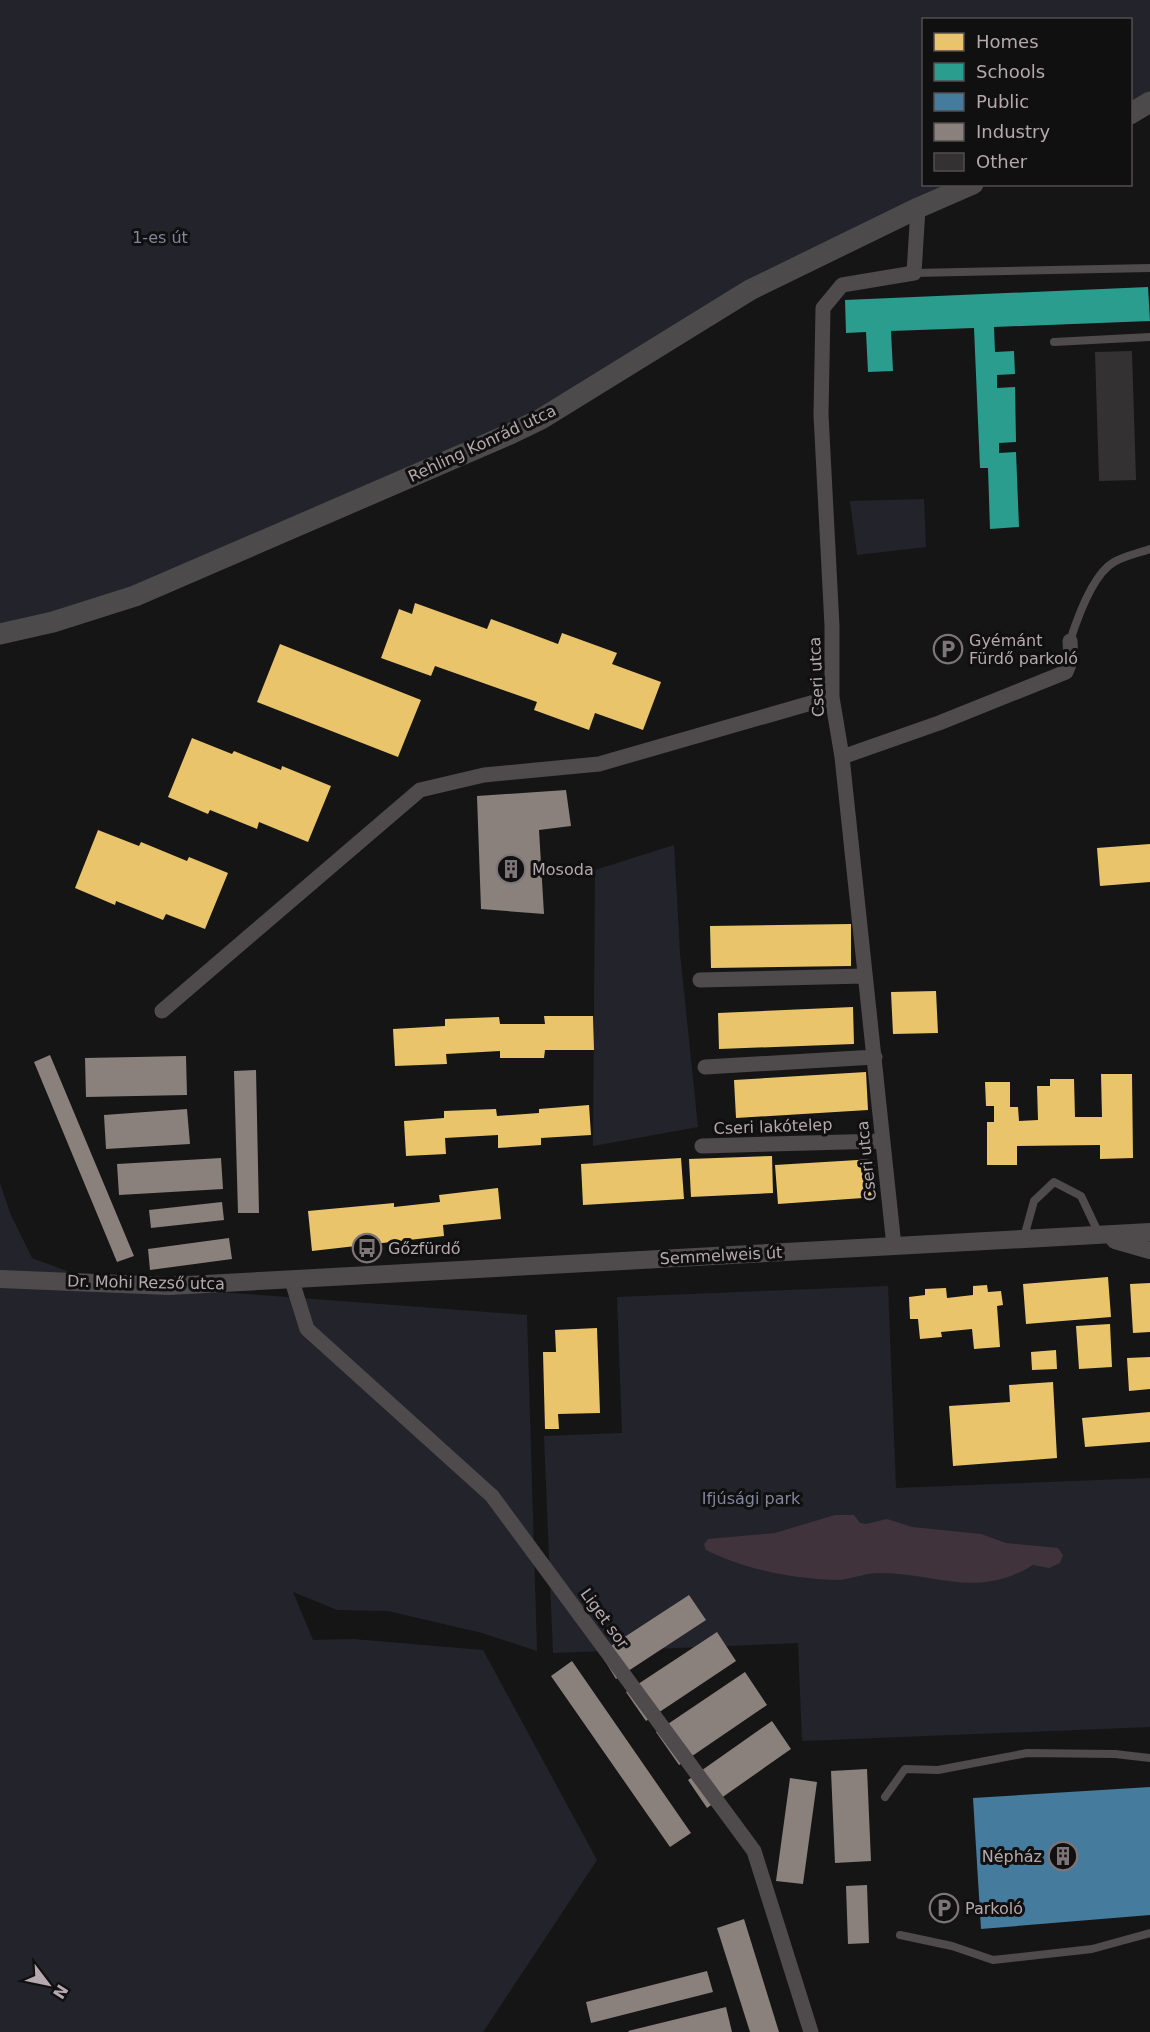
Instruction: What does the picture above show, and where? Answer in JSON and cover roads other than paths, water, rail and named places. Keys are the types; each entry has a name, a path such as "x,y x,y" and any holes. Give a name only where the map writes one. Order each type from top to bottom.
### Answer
{"main road":[{"path":"1132,113 1150,102"},
{"name":"Rehling Konrád utca","path":"0,634 53,622 135,596 530,424 750,290 918,207 968,186"}],"street":[{"path":"914,273 918,207"},
{"name":"Cseri utca","path":"894,1246 842,757 832,697 832,626 821,415 823,308 842,285 914,273"},
{"path":"842,757 939,723 1066,672 1071,659 1070,641"},
{"path":"162,1011 420,790 483,775 599,764 832,697"},
{"path":"700,980 865,976"},
{"path":"705,1067 875,1057"},
{"name":"Cseri lakótelep","path":"702,1146 882,1141"},
{"name":"Semmelweis út","path":"292,1281 1150,1232"},
{"path":"1099,1235 1150,1250"},
{"name":"Dr. Mohi Rezső utca","path":"0,1279 169,1286 292,1281"},
{"name":"Liget sor","path":"292,1281 307,1329 492,1496 754,1851 811,2032"}],"lane":[{"path":"914,273 1150,268"},
{"path":"1053,342 1150,337"},
{"path":"1070,641 1078,617 1101,574 1113,562 1150,549"},
{"path":"1023,1239 1034,1201 1054,1182 1081,1196 1099,1235"},
{"path":"885,1797 905,1769 938,1770 1027,1753 1115,1754 1150,1758"},
{"path":"900,1935 952,1946 993,1960 1092,1949 1150,1933"}],"place":[{"name":"Gyémánt Fürdő parkoló","path":"948,649"},
{"name":"Mosoda","path":"511,869"},
{"name":"Gőzfürdő","path":"367,1248"},
{"name":"Népház","path":"1063,1856"},
{"name":"Parkoló","path":"944,1908"}],"park label":[{"name":"1-es út","path":"160,237"},
{"name":"Ifjúsági park","path":"751,1498"}]}
